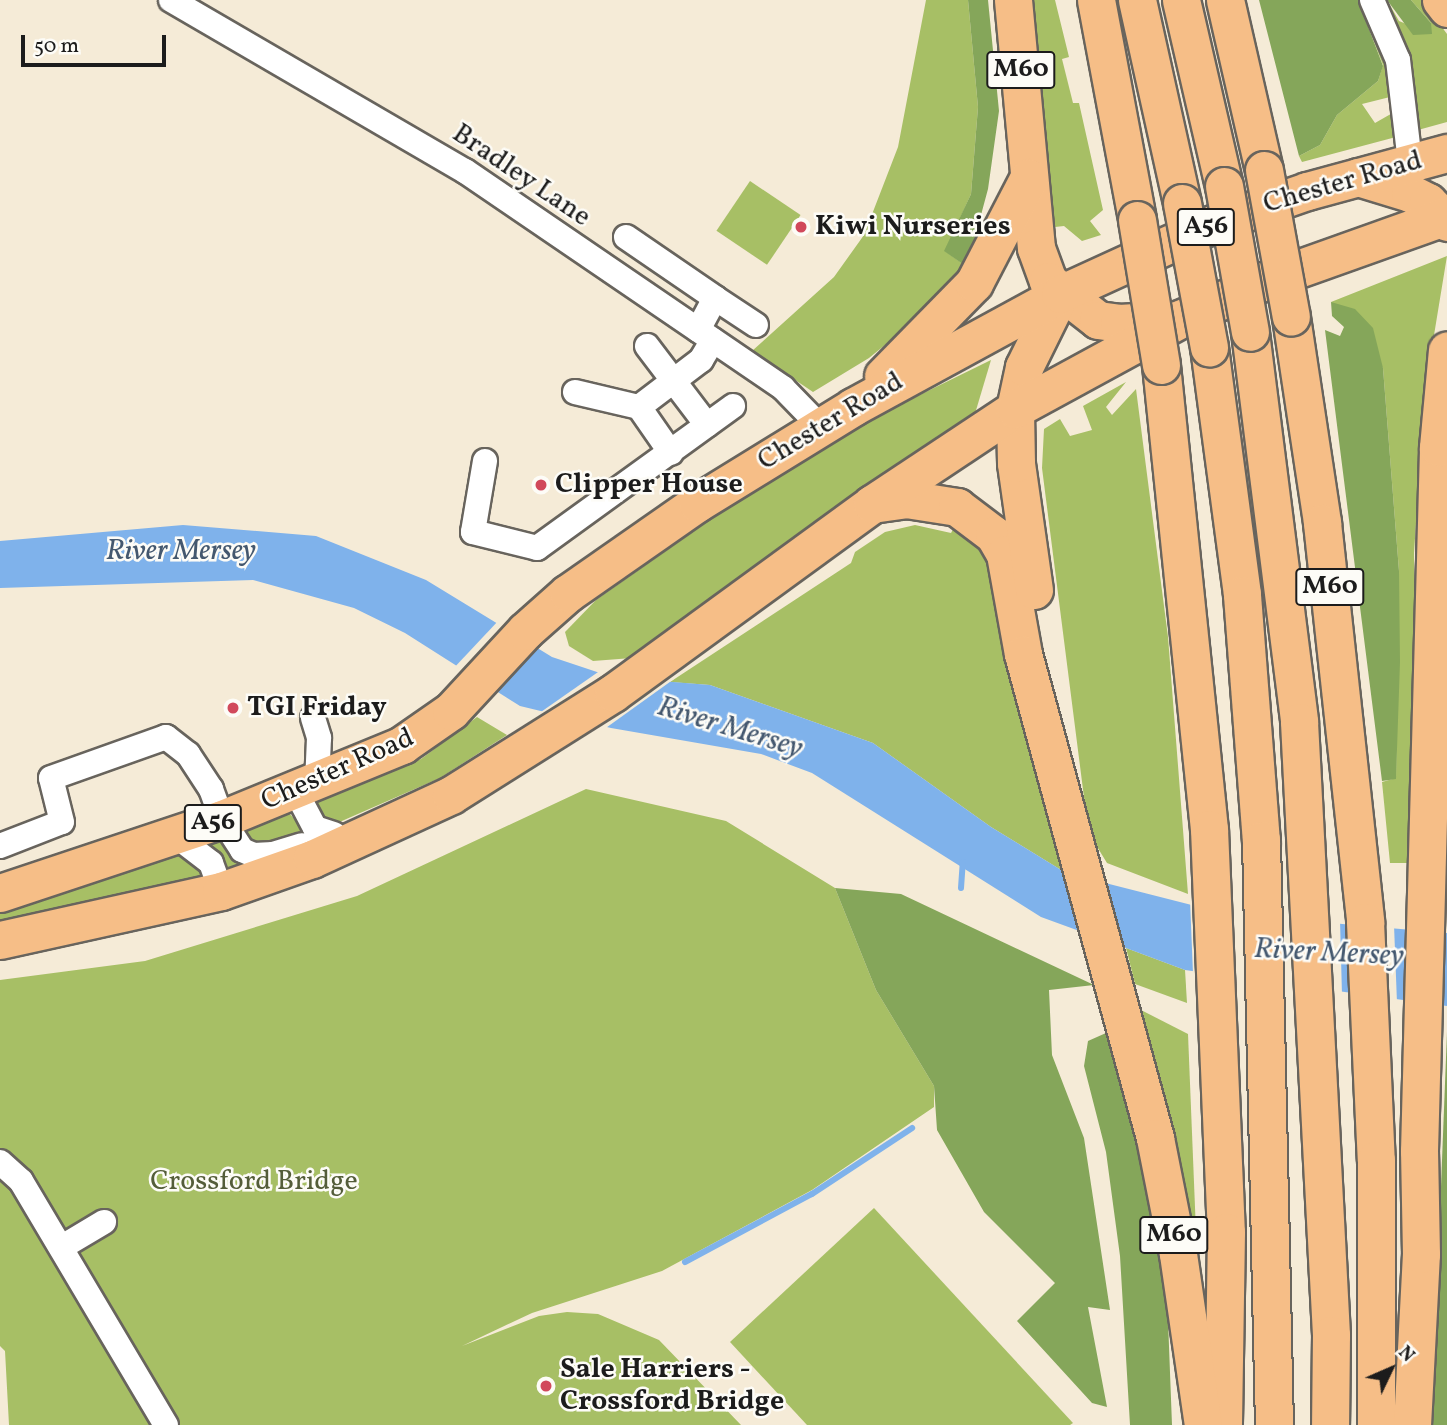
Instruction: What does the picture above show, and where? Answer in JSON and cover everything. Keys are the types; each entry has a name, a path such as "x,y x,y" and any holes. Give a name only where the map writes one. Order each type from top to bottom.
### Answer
{"highway":[{"name":"M60","path":"1013,0 1036,248 1048,281 1060,294"},
{"name":"M60","path":"1096,0 1161,365 1209,829 1226,1232 1223,1425"},
{"path":"1137,0 1182,202 1209,347 1242,595 1261,839 1274,1425"},
{"name":"M60","path":"1181,0 1224,186 1250,332 1286,595 1307,849 1331,1335 1331,1425"},
{"name":"M60","path":"1225,0 1264,170 1291,317 1322,523 1360,859 1373,1083 1376,1425"},
{"path":"1441,0 1447,8"},
{"name":"Chester Road","path":"0,893 176,836 307,788 419,735 463,699 537,618 697,503 853,407 1060,294 1215,223 1358,177 1447,153"},
{"path":"853,407 979,275 1029,177"},
{"name":"A56","path":"1358,177 1410,193 1446,217"},
{"name":"A56","path":"0,940 221,891 312,859 394,821 514,758 702,629 872,504 1015,409 1180,318 1264,281 1446,217"},
{"path":"1015,409 1024,367 1060,294"},
{"name":"A56","path":"1060,294 1098,320 1141,323 1180,318"},
{"path":"1412,1425 1421,1254 1419,1151 1430,859 1438,447 1446,356"},
{"name":"M60","path":"1015,409 1016,463 1063,802"},
{"name":"M60","path":"872,504 935,501 965,511 995,535 1004,554 1023,654 1155,1138 1178,1254 1203,1425"},
{"path":"1398,1425 1406,1259 1419,1151"}],"street":[{"name":"Bradley Lane","path":"171,0 465,172 783,388 820,426"},
{"path":"1371,0 1398,60 1410,162"},
{"path":"626,237 756,325"},
{"path":"639,407 701,360 715,298"},
{"path":"647,346 707,425"},
{"path":"575,392 639,407 671,453"},
{"path":"485,461 473,532 537,548 733,406"},
{"path":"313,718 319,738 307,788 315,828 334,834"},
{"path":"0,846 64,818 51,778 166,737 188,754 211,789 222,820 242,850 254,855 273,854 334,834 394,821"},
{"path":"176,836 211,863 221,891"},
{"path":"0,1162 21,1181 166,1425"},
{"path":"62,1247 104,1222"}],"green space":[{"path":"926,0 968,0 978,107 971,194 945,251 967,267 918,318 869,358 813,392 752,351 834,277 864,235 898,147"},
{"path":"968,0 988,0 999,111 988,189 967,267 944,251 971,194 978,107"},
{"path":"1030,0 1055,0 1069,57 1062,59 1073,103 1079,103 1103,210 1090,221 1101,235 1082,241 1064,226 1055,227"},
{"path":"1259,0 1358,0 1383,66 1378,81 1337,115 1320,145 1299,156"},
{"path":"1358,0 1367,0 1385,42 1390,97 1362,104 1375,123 1396,111 1396,137 1302,162 1299,156 1320,145 1337,115 1378,81 1383,65"},
{"path":"1380,0 1387,0 1399,21 1431,34 1431,23 1411,0 1422,0 1447,34 1447,122 1418,130"},
{"path":"1387,0 1411,0 1431,23 1432,34 1413,35"},
{"path":"750,181 801,215 767,265 716,231"},
{"path":"1447,256 1425,390 1414,553 1416,712 1410,863 1390,863 1382,782 1396,778 1399,571 1383,368 1331,302"},
{"path":"1331,302 1355,309 1373,328 1383,368 1399,571 1400,662 1396,779 1382,781 1325,330 1340,336 1344,327 1332,316"},
{"path":"991,360 974,417 632,658 593,661 569,646 565,632 596,600 752,490 887,411"},
{"path":"1126,382 1106,407 1112,415 1136,389 1168,637 1188,894 1107,863 1096,845 1086,813 1042,468 1044,429 1060,419 1070,436 1092,430 1083,406"},
{"path":"956,524 980,544 996,571 1066,873 991,827 873,743 710,685 670,682 851,563 855,552 885,532 915,525 951,533"},
{"path":"477,717 507,735 440,778 335,824 325,822 310,803 421,759"},
{"name":"Crossford Bridge","path":"586,789 726,821 835,888 876,990 934,1086 934,1107 812,1190 662,1271 532,1313 462,1346 539,1316 567,1312 598,1314 659,1340 741,1425 9,1425 5,1351 0,1346 0,980 145,961 357,896"},
{"path":"289,813 310,836 253,846 240,830"},
{"path":"217,839 234,857 245,864 222,875 209,842"},
{"path":"177,855 187,857 208,877 0,924 0,911"},
{"path":"835,888 901,894 1094,985 1049,990 1052,1055 1084,1138 1110,1310 1088,1307 1107,1407 1092,1403 1017,1321 1055,1283 984,1212 937,1130 934,1086 876,990"},
{"path":"1126,948 1185,970 1187,1003 1135,984"},
{"path":"1141,1010 1188,1034 1200,1331"},
{"path":"1447,1032 1447,1425 1433,1425 1437,1289"},
{"path":"1106,1033 1149,1192 1168,1320 1172,1425 1130,1425 1120,1256 1106,1152 1084,1066 1088,1041"},
{"path":"874,1208 1073,1423 807,1425 730,1342"}],"water":[{"name":"River Mersey","path":"183,525 316,536 426,580 552,657 612,677 710,685 873,743 991,827 1066,873 1227,914 1447,933 1447,1006 1185,970 1041,917 812,773 761,754 611,728 520,706 405,633 354,608 253,580 0,588 0,541"}],"pier":[{"path":"499,620 539,644 495,695 452,670"},
{"path":"601,670 674,679 603,730 538,714"},
{"path":"1190,900 1228,910 1340,920 1342,995 1193,974"},
{"path":"1353,921 1394,925 1397,1003 1358,997"}],"waterway":[{"path":"961,888 963,862"},
{"path":"685,1262 812,1194 912,1128"}],"place":[{"name":"Kiwi Nurseries","path":"801,227"},
{"name":"Clipper House","path":"541,485"},
{"name":"TGI Friday","path":"233,708"},
{"name":"Sale Harriers - Crossford Bridge","path":"546,1386"}]}
